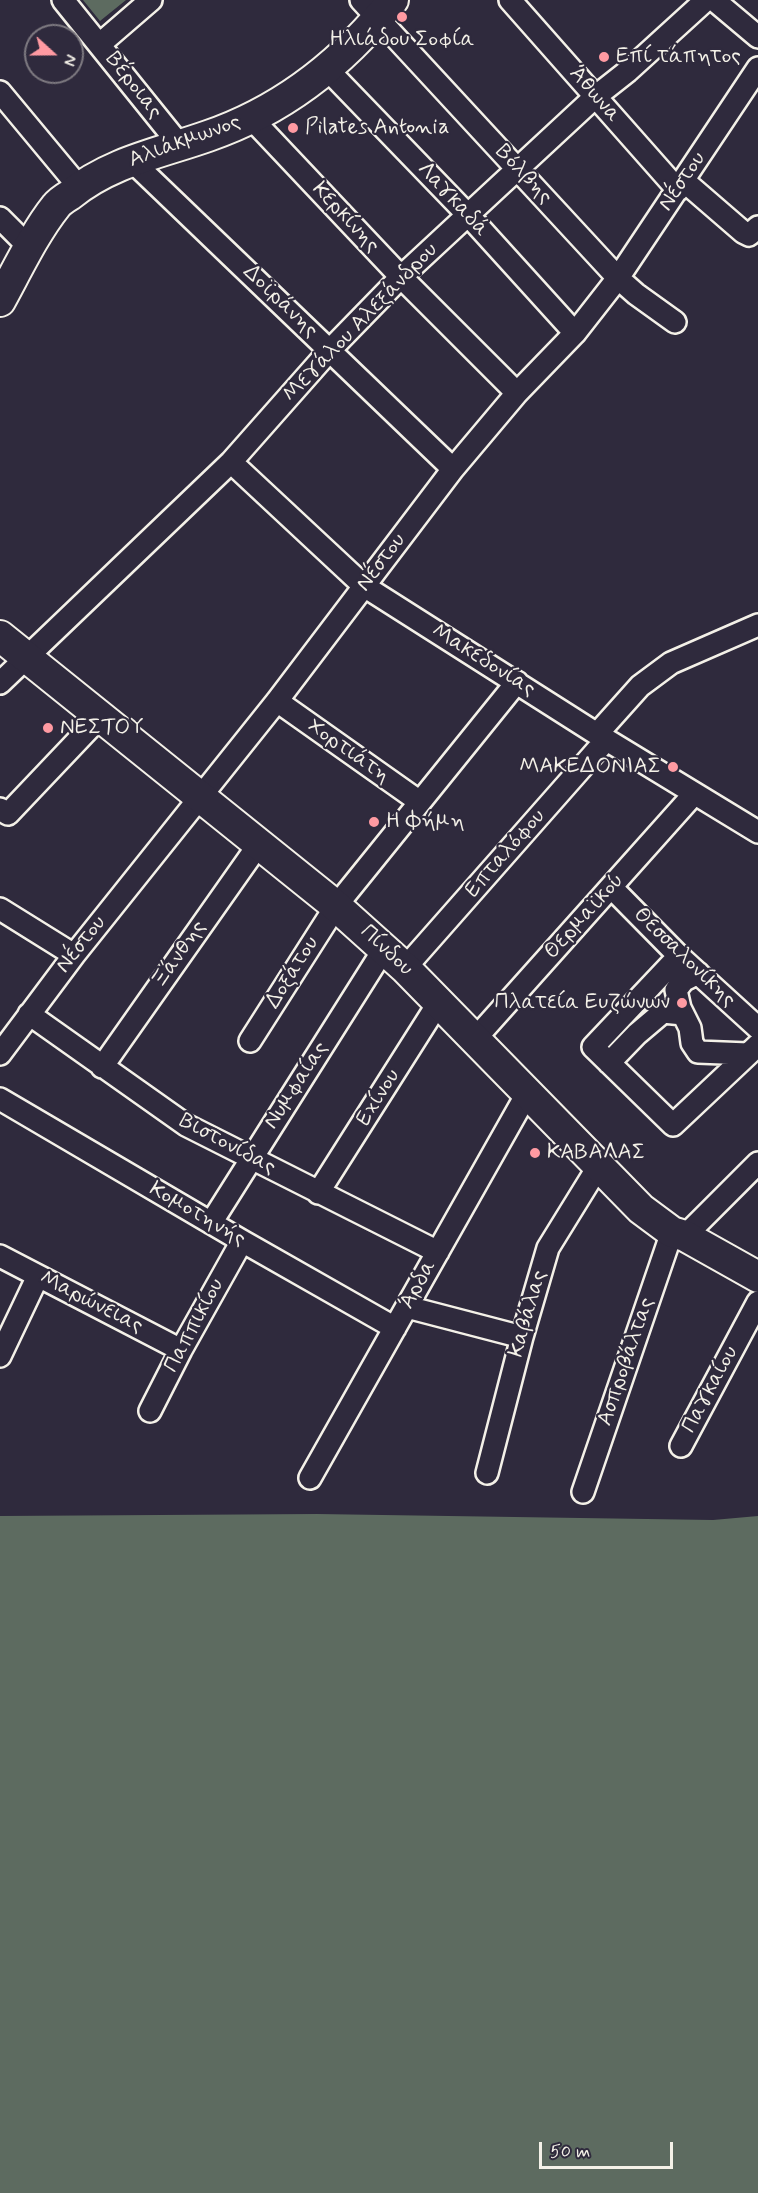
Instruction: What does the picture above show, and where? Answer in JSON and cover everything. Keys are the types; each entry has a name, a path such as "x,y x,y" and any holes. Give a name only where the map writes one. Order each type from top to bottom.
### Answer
{"street":[{"name":"Βέροιας","path":"63,0 179,144"},
{"path":"100,44 151,0"},
{"name":"Άθωνα","path":"510,0 595,97 681,186 750,230"},
{"name":"Μεγάλου Αλεξάνδρου","path":"0,683 231,462 330,350 401,277 595,97 628,71 706,0"},
{"path":"714,0 758,37"},
{"name":"Αλιάκμωνος","path":"0,301 56,206 79,187 104,172 132,160 207,137 283,102 327,69 377,6"},
{"name":"Βόλβης","path":"377,6 518,169 618,278 675,322"},
{"name":"Νέστου","path":"0,1054 74,955 277,701 453,469 517,393 575,333 618,278 758,68"},
{"name":"Λαγκαδά","path":"327,69 468,215 575,333"},
{"path":"0,92 79,187"},
{"name":"Κερκίνης","path":"251,118 401,277 517,393"},
{"name":"Δοϊράνης","path":"132,160 453,469"},
{"path":"0,218 30,248"},
{"name":"Μακεδονίας","path":"231,462 364,586 602,737 758,832"},
{"path":"602,737 640,686 671,663 758,625"},
{"name":"Πίνδου","path":"0,636 336,906 439,1002 641,1209 678,1234 758,1278"},
{"name":"Δοξάτου","path":"250,1041 336,906 517,682"},
{"name":"Χορτιάτη","path":"277,701 420,802"},
{"path":"0,809 8,814 100,717"},
{"name":"Επταλόφου","path":"395,959 602,737"},
{"name":"Θερμαϊκού","path":"475,1039 694,794"},
{"name":"Ξάνθης","path":"102,1066 259,844"},
{"name":"Θεσσαλονίκης","path":"611,887 679,956 758,1028"},
{"path":"0,909 74,955"},
{"path":"679,956 593,1047 673,1125 753,1049"},
{"name":"Νυμφαίας","path":"211,1223 251,1159 395,959"},
{"path":"698,973 684,980 676,990 690,1028 692,1043 698,1052 753,1049"},
{"name":"Εχίνου","path":"318,1193 439,1002"},
{"path":"609,1063 637,1034 663,1012 683,1014"},
{"name":"Βιστονίδας","path":"29,1014 186,1125 438,1252"},
{"name":"Άρδα","path":"310,1478 528,1092"},
{"name":"Κομοτηνής","path":"0,1099 395,1328"},
{"path":"678,1234 758,1163"},
{"name":"Καβάλας","path":"487,1473 522,1337 548,1248 598,1167"},
{"name":"Ασπροβάλτας","path":"583,1492 678,1234"},
{"name":"Παππικίου","path":"150,1411 242,1241"},
{"name":"Μαρώνειας","path":"0,1256 181,1350"},
{"path":"0,1356 38,1276"},
{"name":"Παγκαίου","path":"681,1446 758,1302"},
{"path":"407,1307 522,1337"}],"green space":[{"path":"83,0 126,0 100,21"},
{"path":"317,1514 713,1520 758,1516 758,2193 0,2193 0,1516"}],"place":[{"name":"Ηλιάδου Σοφία","path":"402,17"},
{"name":"Επί τάπητος","path":"604,57"},
{"name":"Pilates Antonia","path":"293,128"},
{"name":"ΝΕΣΤΟΥ","path":"48,728"},
{"name":"ΜΑΚΕΔΟΝΙΑΣ","path":"673,767"},
{"name":"Η Φήμη","path":"374,822"},
{"name":"Πλατεία Ευζώνων","path":"682,1003"},
{"name":"ΚΑΒΑΛΑΣ","path":"535,1153"}]}
